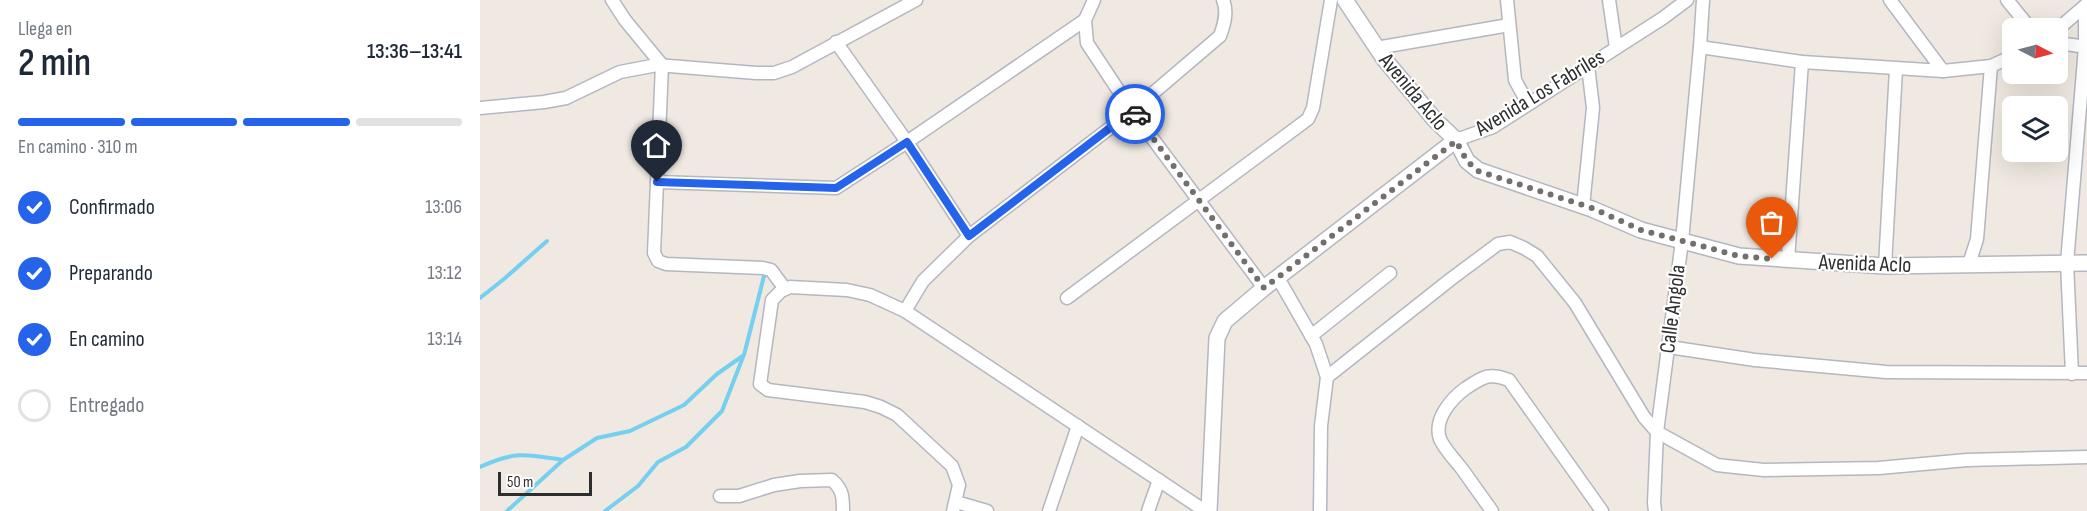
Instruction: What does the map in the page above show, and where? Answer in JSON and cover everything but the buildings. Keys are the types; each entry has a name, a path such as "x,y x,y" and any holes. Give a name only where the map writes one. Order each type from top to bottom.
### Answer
{"street":[{"path":"612,0 625,20 662,65 654,253 658,261 666,264 763,268 771,270 785,289"},
{"path":"480,108 566,98 620,72 662,65 774,73 792,67 916,0"},
{"path":"657,182 836,188 1065,34 1084,20 1094,0"},
{"path":"905,311 923,281 969,236 1132,111 1220,36 1224,26 1226,6 1223,0"},
{"path":"1067,298 1308,118 1313,108 1331,0"},
{"name":"Avenida Aclo","path":"1346,0 1376,48 1435,120 1456,141 1467,161 1478,171 1583,206 1641,230 1739,256 1788,260 1885,266 2087,263"},
{"path":"1507,0 1515,80 1528,104"},
{"path":"1609,0 1616,48"},
{"name":"Avenida Los Fabriles","path":"1207,511 1217,338 1225,321 1264,288 1456,141 1493,127 1687,0"},
{"name":"Calle Angola","path":"1655,511 1657,432 1682,241 1703,0"},
{"path":"1890,0 1943,71"},
{"path":"2007,0 2022,18"},
{"path":"2068,20 2086,5"},
{"path":"2072,374 2067,263 2082,157 2086,5"},
{"path":"1084,20 1087,43"},
{"path":"1376,48 1509,25"},
{"path":"1065,34 1082,37 1087,43 1132,111 1264,288"},
{"path":"836,42 907,142 969,236"},
{"path":"2068,44 2086,47"},
{"path":"1700,47 1802,62 1896,69 1943,71 1991,66 2002,61"},
{"path":"1788,260 1802,62"},
{"path":"1583,206 1593,108 1588,66"},
{"path":"1969,264 1977,239 1991,66"},
{"path":"1885,266 1896,69"},
{"path":"1327,377 1498,244 1510,242 1537,256 1575,303 1644,417 1657,432 1717,465 1764,470 1879,468 1967,460 2087,457"},
{"path":"1311,336 1390,273"},
{"path":"1278,278 1311,336 1327,377 1321,426 1320,511"},
{"path":"987,511 955,507 959,485 952,466 897,415 881,406 866,402 768,390 760,384 772,300 790,287 847,290 870,295 905,311 1207,511"},
{"path":"1669,347 1755,360 1886,372 2087,373"},
{"path":"1492,511 1443,443 1439,424 1447,405 1463,390 1483,377 1496,375 1509,380 1602,511"},
{"path":"1049,511 1078,426"},
{"path":"720,496 739,496 774,485 800,481 832,480 843,494 843,511"},
{"path":"1149,511 1159,480"}],"waterway":[{"path":"480,298 547,241"},
{"path":"507,511 563,460 597,438 630,431 684,405 717,374 744,355 764,276"},
{"path":"605,511 638,486 658,462 686,447 722,411 743,357"},
{"path":"480,467 503,458 521,455 563,460"}],"way so far":[{"path":"1135,114 1264,288 1456,141 1467,161 1478,171 1592,208 1641,230 1739,256 1772,259"}],"route":[{"path":"657,182 836,188 907,142 969,236 1132,111 1135,114"}]}
